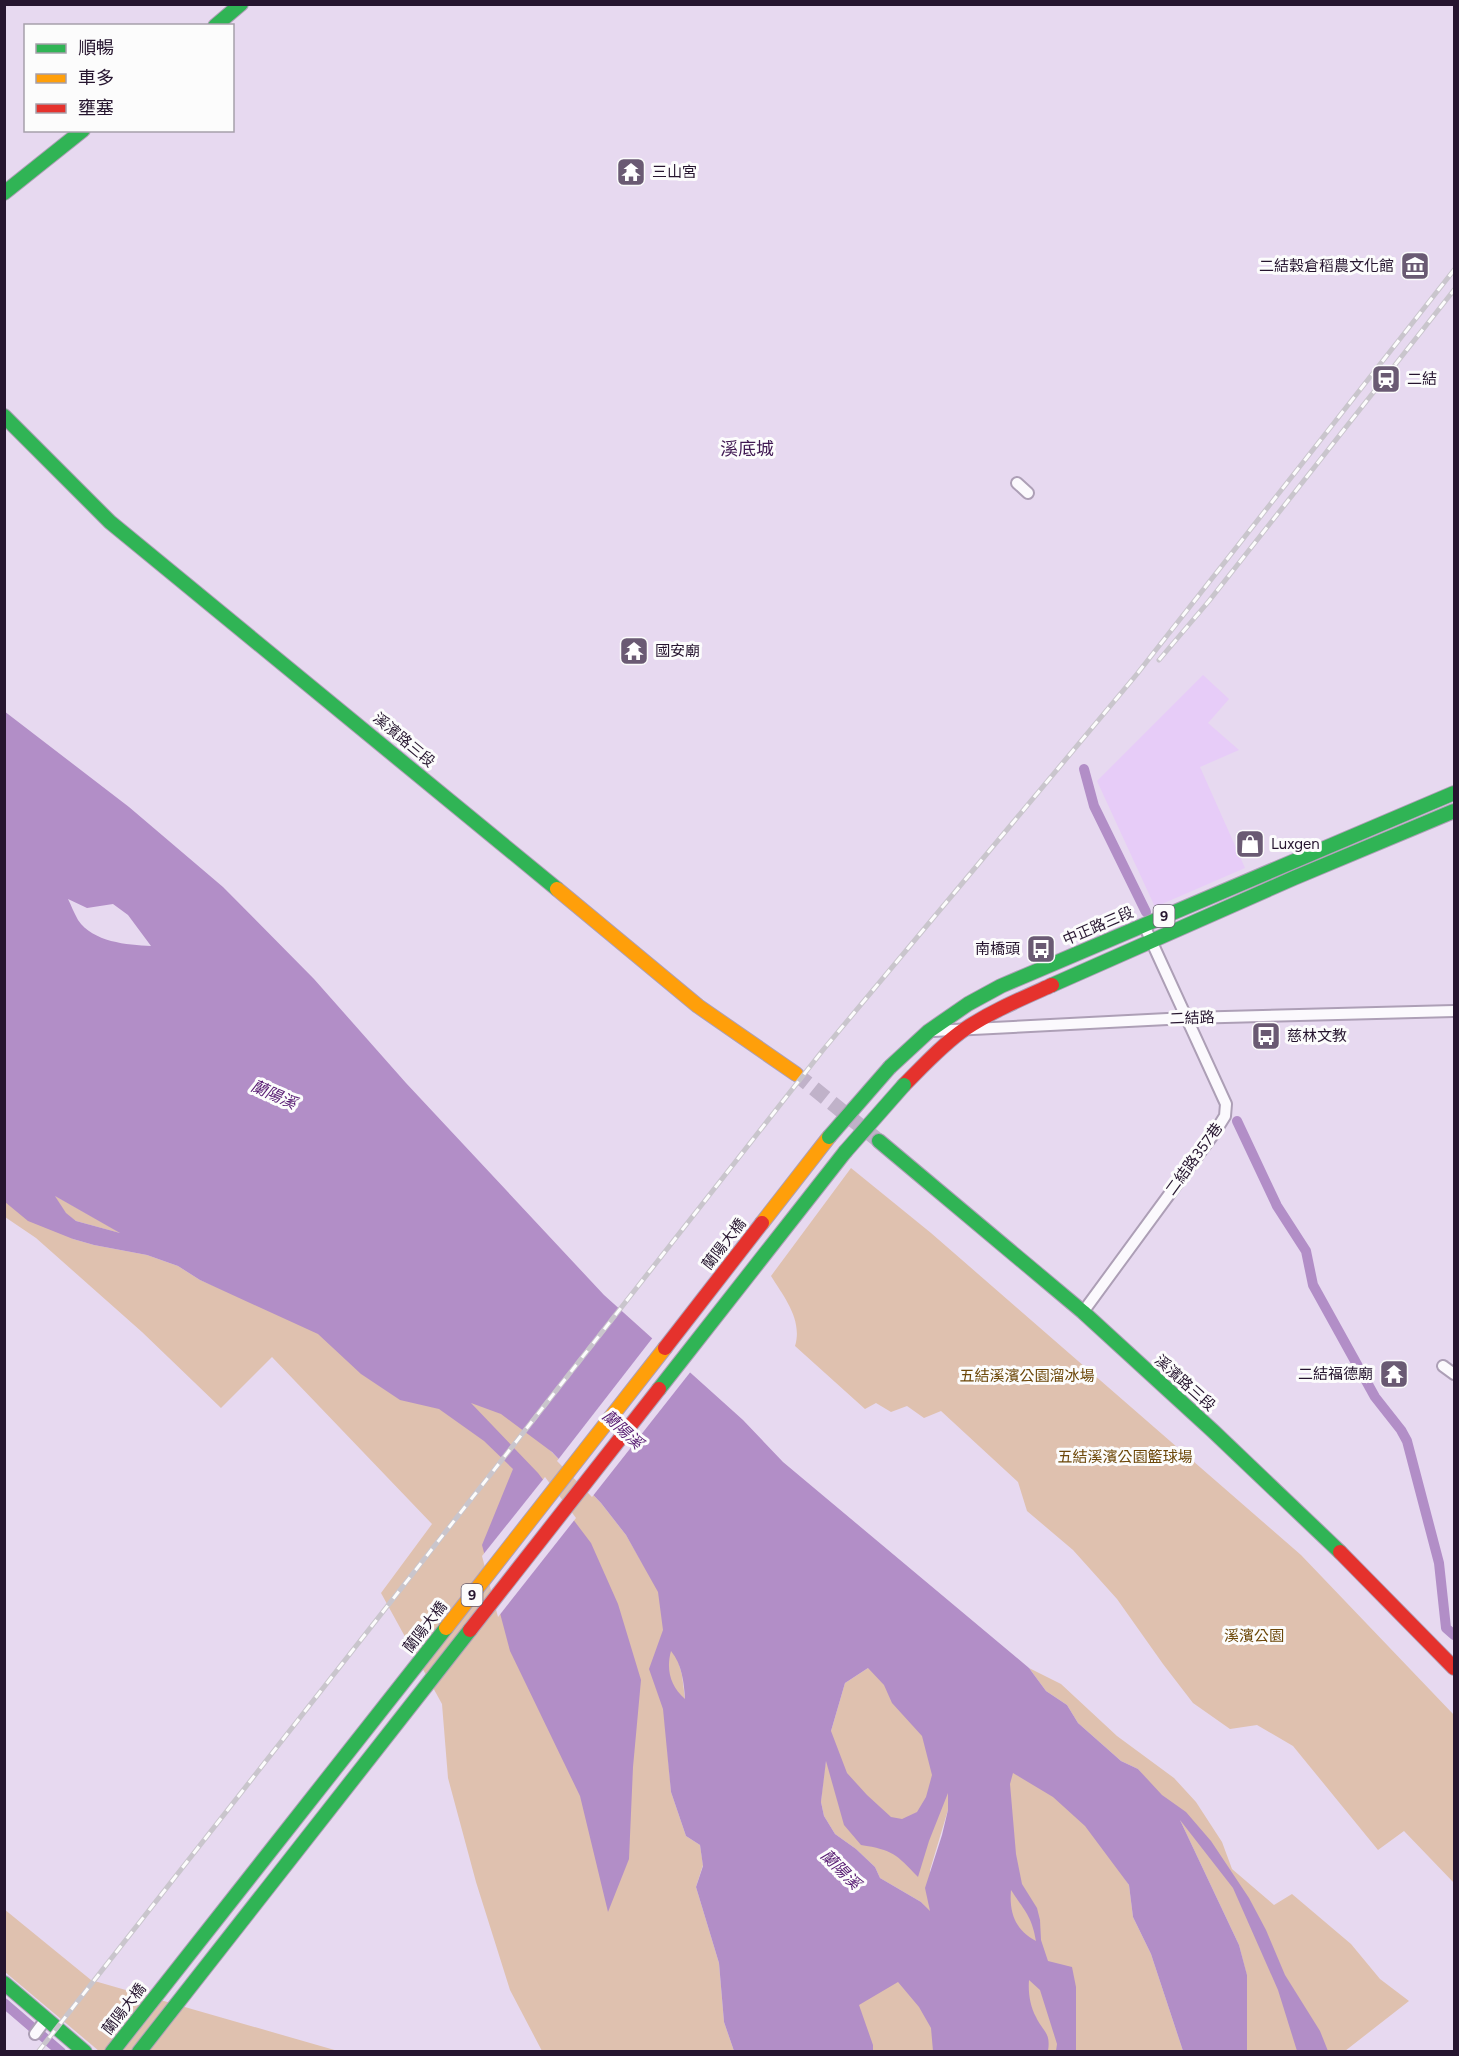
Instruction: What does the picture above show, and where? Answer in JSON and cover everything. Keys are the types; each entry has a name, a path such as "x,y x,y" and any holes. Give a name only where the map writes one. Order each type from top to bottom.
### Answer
{"main road":[{"path":"217,24 241,4"},
{"path":"4,193 80,132"},
{"name":"溪濱路三段","path":"4,416 110,522 332,702 698,1006 796,1074"},
{"name":"中正路三段","path":"829,1137 890,1067 929,1031 968,1004 1001,986 1455,793"},
{"name":"9","path":"139,2052 845,1152 934,1054 965,1029 1011,1003 1294,878 1455,811"},
{"name":"蘭陽大橋","path":"112,2051 611,1418 829,1137"},
{"name":"溪濱路三段","path":"879,1141 1083,1312 1302,1514 1455,1668"},
{"path":"4,1983 41,2026 85,2052"}],"street":[{"path":"1017,483 1028,493"},
{"name":"二結路357巷","path":"1083,1312 1215,1132 1232,1104 1187,1018 1144,925"},
{"name":"二結路","path":"929,1031 1187,1018 1455,1011"},
{"path":"1443,1366 1455,1374"}],"shaded area":[{"path":"1203,675 1229,699 1208,723 1239,750 1200,767 1245,868 1155,907 1097,781"}],"green space":[{"name":"溪濱公園","path":"851,1168 931,1233 1301,1555 1454,1715 1454,1883 1404,1831 1378,1850 1293,1746 1257,1725 1230,1729 1193,1703 1117,1599 1073,1550 1027,1511 1018,1482 941,1411 924,1418 907,1406 891,1412 876,1403 865,1409 795,1346 797,1336 791,1309 771,1276"},
{"path":"4,1181 73,1239 147,1255 178,1266 200,1280 513,1412 601,1503 626,1535 658,1590 682,1675 685,1699 667,1744 671,1792 686,1836 700,1845 703,1865 696,1887 719,1963 724,2022 734,2051 542,2051 510,1990 476,1882 448,1778 442,1704 381,1593 432,1524 272,1357 221,1408 142,1332 36,1238 5,1217"},
{"path":"54,1195 123,1234 76,1221 66,1214"},
{"path":"868,1668 888,1670 925,1732 948,1790 948,1810 930,1870 931,1913 921,1902 880,1878 875,1867 835,1834 824,1816 821,1802 824,1772 831,1731 845,1683"},
{"path":"1029,1668 1061,1684 1117,1736 1174,1778 1196,1802 1222,1842 1232,1869 1274,1905 1292,1894 1351,1944 1380,1979 1409,2001 1345,2051 1247,2051 1247,1976 1239,1945 1179,1818 1138,1769 1121,1761 1078,1723 1067,1705 1046,1691"},
{"path":"958,1719 1061,1782 1129,1885 1133,1917 1151,1954 1183,2051 1041,2051"},
{"path":"4,1909 91,1980 338,2051 99,2051 5,1972"},
{"path":"879,1940 953,2051 834,2051"}],"water":[{"name":"蘭陽溪","path":"4,711 129,807 223,887 314,979 406,1083 604,1295 743,1420 783,1462 1029,1668 1046,1691 1067,1705 1078,1723 1121,1761 1138,1769 1162,1795 1186,1812 1211,1841 1249,1898 1266,1930 1285,1975 1320,2031 1328,2051 1297,2051 1278,1990 1233,1888 1180,1820 1239,1945 1247,1975 1247,2051 1183,2051 1151,1954 1133,1917 1129,1885 1085,1826 1053,1797 1013,1773 1010,1784 1016,1854 1022,1884 1037,1908 1041,1940 1048,1961 1072,1967 1076,1987 1076,2051 1056,2051 1057,2044 1040,1990 1029,1980 1031,2004 1047,2036 1048,2051 933,2051 931,2028 919,2007 898,1982 859,2005 873,2051 734,2051 724,2022 719,1963 696,1887 703,1866 700,1845 686,1836 671,1792 663,1709 649,1669 663,1630 658,1592 626,1535 601,1503 552,1452 501,1414 471,1403 538,1473 591,1543 618,1604 641,1680 633,1767 629,1859 608,1912 580,1796 510,1651 482,1545 513,1469 484,1441 439,1409 400,1400 361,1374 318,1334 200,1280 178,1266 147,1255 73,1239 28,1221 5,1202","holes":["68,899 87,908 113,904 128,915 151,946 132,945 101,938 84,927","55,1196 120,1233 76,1221 66,1213","671,1651 680,1668 685,1699 673,1683 669,1664","868,1668 884,1685 892,1703 922,1736 932,1775 926,1797 917,1812 902,1819 891,1817 847,1773 831,1731 845,1683","826,1761 844,1825 861,1845 893,1854 918,1877 948,1793 948,1810 942,1835 925,1888 930,1911 921,1902 880,1878 875,1867 835,1834 824,1816 821,1802","1011,1890 1030,1919 1036,1941 1018,1926 1011,1906"]}],"pier":[{"path":"654,1336 692,1370 592,1497 557,1461"},
{"path":"545,1477 576,1518 498,1617 482,1556"}],"waterway":[{"path":"1084,769 1094,806 1146,912"},
{"path":"1237,1121 1277,1206 1306,1251 1313,1285 1375,1397 1407,1441 1439,1563 1446,1628 1454,1635"},
{"path":"4,2003 61,2052"}],"tunnel":[{"path":"796,1074 879,1141"}],"railway":[{"path":"38,2052 823,1050 1137,674 1454,270"},
{"path":"1159,660 1209,601 1454,290"}],"traffic: fast":[{"path":"217,24 241,4"},
{"path":"4,193 80,132"},
{"path":"4,416 110,522 557,889"},
{"path":"890,1067 929,1031 968,1004 1001,986 1454,793"},
{"path":"1052,985 1294,878 1454,811"},
{"path":"829,1137 890,1067"},
{"path":"845,1152 904,1085"},
{"path":"879,1141 1083,1312 1340,1552"},
{"path":"659,1389 845,1152"},
{"path":"112,2052 446,1628"},
{"path":"139,2052 470,1630"},
{"path":"4,1983 85,2052"}],"traffic: slow":[{"path":"557,889 698,1006 796,1074"},
{"path":"762,1223 829,1137"},
{"path":"446,1628 665,1348"}],"traffic: jam":[{"path":"904,1085 941,1048 975,1022 1052,985"},
{"path":"665,1348 762,1223"},
{"path":"470,1630 659,1389"},
{"path":"1340,1552 1454,1668"}],"place":[{"name":"三山宮","path":"631,172"},
{"name":"二結穀倉稻農文化館","path":"1415,266"},
{"name":"二結","path":"1386,379"},
{"name":"國安廟","path":"634,651"},
{"name":"Luxgen","path":"1250,844"},
{"name":"南橋頭","path":"1041,949"},
{"name":"慈林文教","path":"1266,1036"},
{"name":"二結福德廟","path":"1394,1374"}],"district":[{"name":"溪底城","path":"747,449"}],"park label":[{"name":"五結溪濱公園溜冰場","path":"1027,1376"},
{"name":"五結溪濱公園籃球場","path":"1125,1457"}]}
